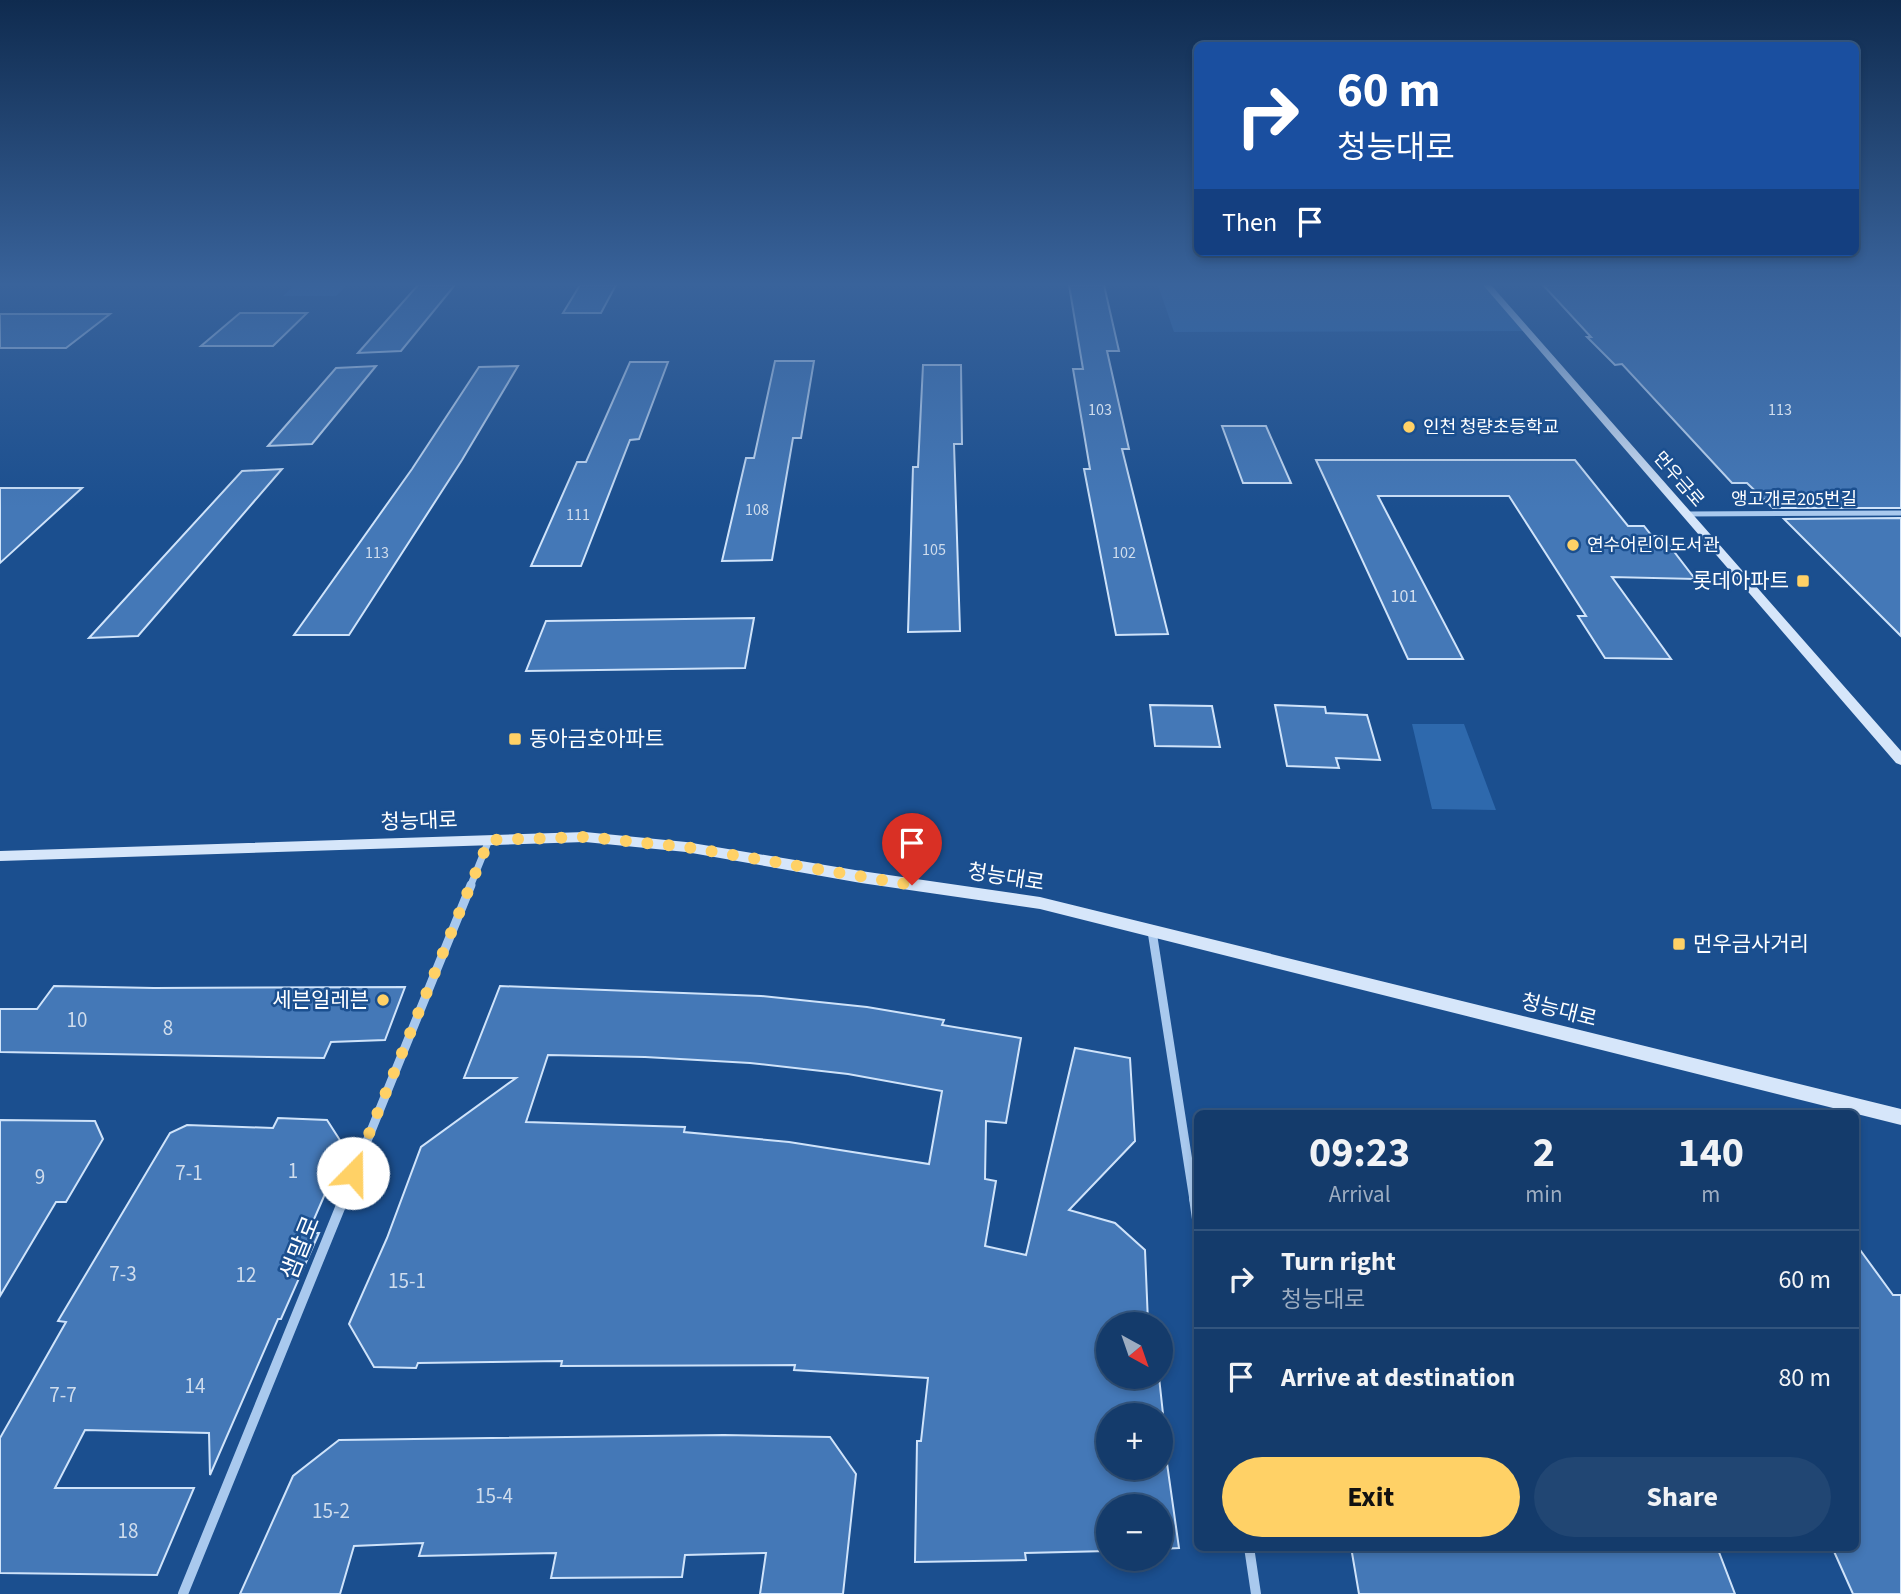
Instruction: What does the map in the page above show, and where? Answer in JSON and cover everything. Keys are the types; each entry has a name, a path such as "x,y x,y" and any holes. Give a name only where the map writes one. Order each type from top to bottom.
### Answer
{"main road":[{"name":"먼우금로","path":"1552,359 1901,760"},
{"name":"청능대로","path":"0,856 586,837 686,847 860,877 1040,903 1901,1117"}],"street":[{"name":"앵고개로205번길","path":"1686,514 1901,513"},
{"name":"샘말로","path":"183,1594 489,840"},
{"path":"1152,931 1194,1200"},
{"path":"1250,1551 1256,1594"}],"shaded area":[{"path":"1412,724 1464,724 1496,810 1432,809"}],"building":[{"path":"1081,359 1109,359 1129,449 1122,449 1168,634 1116,635 1084,469 1090,469 1073,369 1083,369"},
{"path":"1609,359 1901,359 1901,508 1773,508 1747,483 1732,483 1622,364 1615,365"},
{"path":"775,361 814,361 801,438 793,438 772,560 722,561 746,458 754,458"},
{"path":"630,362 668,362 639,439 630,440 581,566 531,566 577,462 586,462"},
{"path":"923,365 961,365 962,444 954,444 960,631 908,632 913,467 918,467"},
{"path":"376,366 312,444 268,446 336,368"},
{"path":"518,366 462,460 349,635 294,635 412,469 479,367"},
{"path":"1222,426 1266,426 1291,483 1243,483"},
{"path":"1316,460 1575,460 1628,526 1644,526 1652,536 1662,536 1695,579 1612,577 1671,659 1605,658 1578,616 1586,616 1509,496 1378,496 1463,659 1408,659"},
{"path":"282,469 138,636 89,638 242,471"},
{"path":"0,488 82,488 0,563"},
{"path":"1901,518 1901,636 1784,519"},
{"path":"754,618 745,668 526,671 546,621"},
{"path":"1150,705 1212,706 1220,747 1155,746"},
{"path":"1275,705 1325,707 1326,713 1367,715 1380,760 1336,758 1339,768 1287,766"},
{"path":"54,986 405,987 385,1040 331,1042 324,1058 0,1052 0,1009 37,1009"},
{"path":"500,986 761,996 867,1007 944,1020 942,1025 1021,1038 1006,1123 986,1121 985,1179 996,1181 985,1246 1026,1255 1075,1048 1130,1058 1135,1141 1069,1210 1115,1223 1145,1250 1148,1312 1096,1312 1096,1390 1160,1390 1162,1403 1096,1403 1096,1480 1169,1480 1171,1494 1096,1494 1096,1551 1025,1553 1026,1560 915,1562 917,1441 921,1441 928,1378 794,1370 795,1365 561,1366 562,1361 418,1363 416,1368 374,1367 349,1324 387,1238 421,1147 516,1078 464,1078","holes":["548,1055 750,1063 848,1074 942,1091 929,1164 789,1142 684,1132 685,1127 526,1122"]},
{"path":"278,1118 327,1120 345,1148 308,1233 319,1233 210,1475 209,1433 85,1430 55,1488 194,1488 157,1575 0,1573 0,1438 66,1322 58,1321 170,1133 187,1125 273,1128"},
{"path":"0,1120 95,1121 103,1139 66,1202 56,1202 0,1296"},
{"path":"1859,1248 1893,1295 1901,1295 1901,1594 1853,1594 1834,1551 1859,1551"},
{"path":"724,1435 830,1437 856,1474 843,1594 760,1594 766,1553 685,1555 682,1577 551,1578 556,1553 419,1556 423,1543 354,1546 340,1594 240,1594 293,1476 339,1440"},
{"path":"1173,1506 1179,1548 1173,1548"},
{"path":"1352,1551 1719,1551 1735,1594 1359,1594"}],"place":[{"name":"인천 청량초등학교","path":"1409,427"},
{"name":"연수어린이도서관","path":"1573,545"},
{"name":"롯데아파트","path":"1803,581"},
{"name":"동아금호아파트","path":"515,739"},
{"name":"먼우금사거리","path":"1679,944"},
{"name":"세븐일레븐","path":"383,1000"}],"route":[{"path":"353,1173 489,840 586,837 686,847 912,885"}]}
